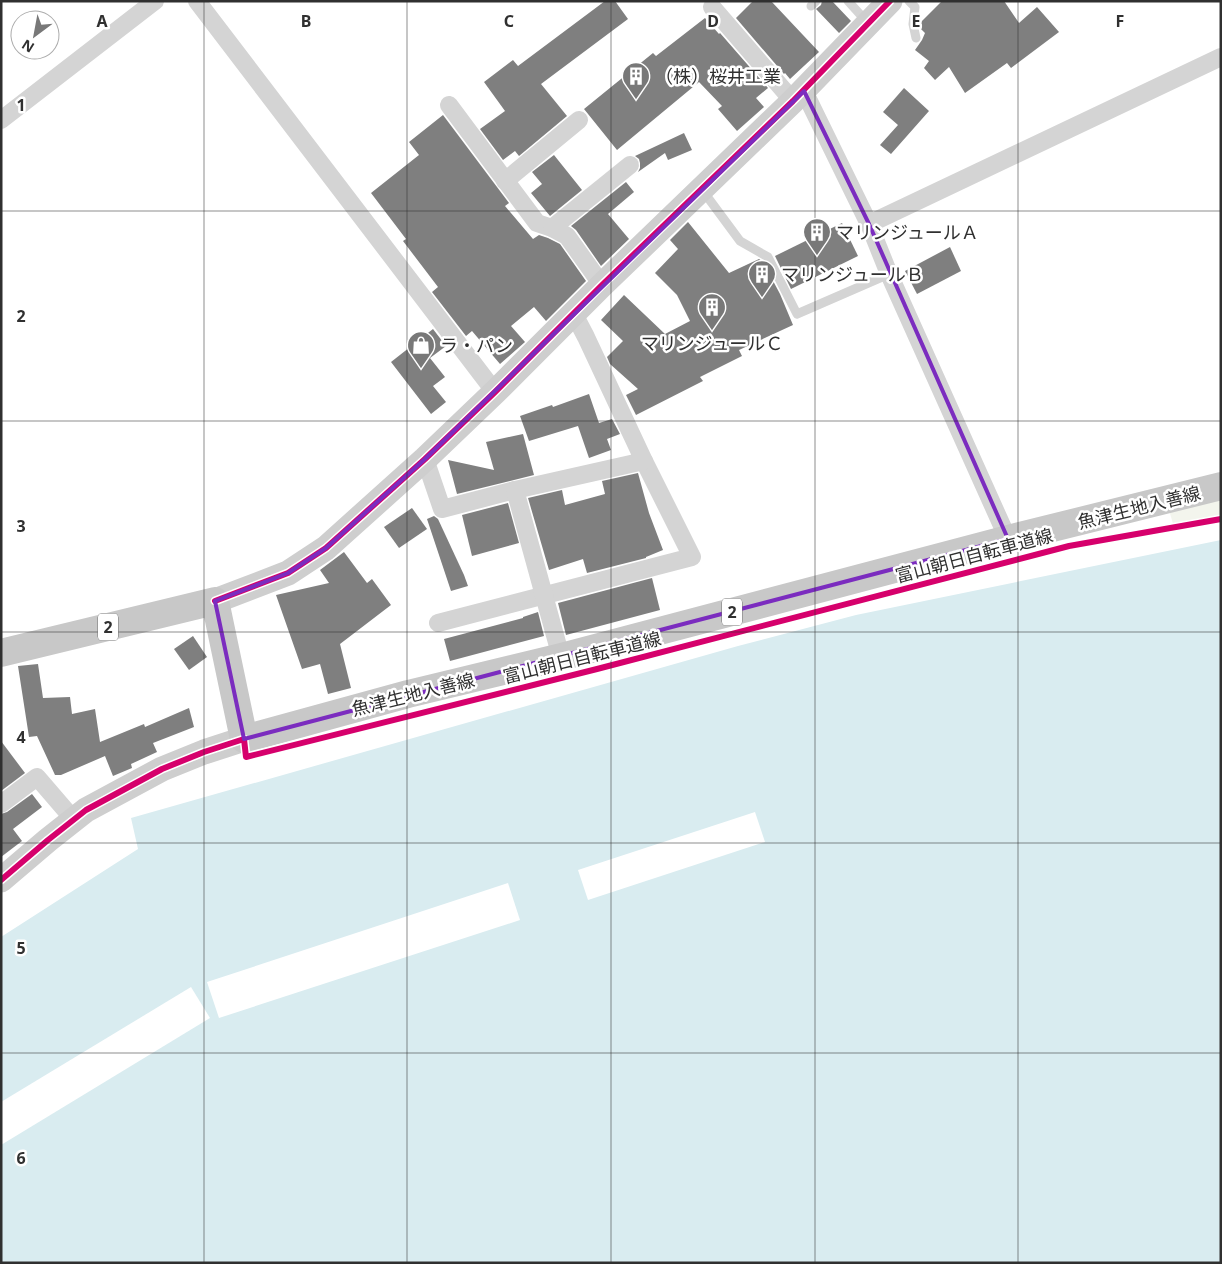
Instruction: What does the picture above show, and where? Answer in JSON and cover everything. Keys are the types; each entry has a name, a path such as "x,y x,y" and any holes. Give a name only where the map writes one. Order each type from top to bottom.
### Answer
{"main road":[{"name":"魚津生地入善線","path":"244,738 1008,539 1221,486"},
{"name":"2","path":"2,652 215,602"},
{"path":"215,602 244,738"}],"street":[{"path":"1,120 155,1"},
{"path":"197,1 495,392"},
{"path":"215,602 288,573 326,548 425,459 495,392 602,285 799,96 890,1"},
{"path":"712,7 799,96 869,224 889,274 1008,539"},
{"path":"869,224 1221,57"},
{"path":"449,105 537,223 567,236 602,285"},
{"path":"505,181 579,120"},
{"path":"552,228 630,165"},
{"path":"438,622 692,557 574,314"},
{"path":"425,459 442,509 514,490 644,461"},
{"path":"514,490 561,656"},
{"path":"1,880 86,810 162,769 244,738"},
{"path":"1,804 37,777 74,820"}],"lane":[{"path":"848,1 869,24"},
{"path":"909,1 915,7 913,24 916,38"},
{"path":"701,189 740,240 768,257 796,314 889,274"}],"highlighted area":[{"path":"804,91 869,224 1008,539 244,739 215,601 288,573 326,548 425,459"}],"shaded area":[{"path":"1221,486 1221,519 1174,527 1166,500"},
{"path":"1221,540 1221,1263 1,1263 1,937 138,849 131,818 738,646 856,615"}],"pier":[{"path":"755,812 765,842 588,900 578,870"},
{"path":"508,883 520,920 219,1018 207,982"},
{"path":"191,987 210,1018 1,1145 1,1102"}],"building":[{"path":"605,1 615,1 628,19 541,84 567,116 519,156 515,151 503,160 480,129 505,111 484,82 513,60 518,66"},
{"path":"753,1 771,1 819,52 790,79 736,18"},
{"path":"822,1 832,1 851,21 839,33 816,9 821,5"},
{"path":"942,1 1004,1 1019,23 1037,7 1059,32 1011,68 1007,63 965,93 949,67 935,80 924,68 929,61 915,50 925,33 919,24"},
{"path":"705,18 768,88 756,98 764,107 737,131 718,109 722,106 699,82 617,150 584,109 653,53 656,56"},
{"path":"904,88 929,111 891,154 880,145 898,125 883,112"},
{"path":"443,115 509,203 505,206 533,239 539,235 560,244 586,281 546,321 534,307 511,326 525,342 500,364 472,331 466,336 432,292 438,287 403,241 406,239 371,193 419,155 409,142"},
{"path":"684,133 692,150 668,160 665,153 638,172 640,163 639,159 635,156"},
{"path":"554,155 582,190 550,216 531,193 542,184 532,172"},
{"path":"626,182 634,192 608,214 629,239 601,266 576,230 571,226"},
{"path":"688,222 729,273 759,259 763,262 780,294 793,325 739,350 742,356 700,377 703,381 636,415 626,395 638,389 610,364 607,357 623,341 601,320 624,295 665,334 690,321 677,295 655,273 678,249 670,240"},
{"name":"マリンジュールＡ","path":"842,223 858,256 791,289 775,256"},
{"path":"950,247 961,271 917,294 905,271"},
{"path":"433,329 446,346 430,358 445,377 433,386 446,402 431,414 391,362"},
{"path":"589,394 599,423 612,419 620,434 607,439 611,450 589,458 578,426 529,441 520,416"},
{"path":"523,434 534,475 457,494 448,460 494,470 486,442"},
{"path":"638,473 649,513 663,550 646,558 587,573 583,559 549,570 528,498 562,490 565,505 605,494 602,481"},
{"path":"508,503 519,543 472,556 462,515"},
{"path":"412,508 427,529 399,548 384,527"},
{"path":"434,516 438,519 468,586 451,591 427,519"},
{"path":"344,552 367,583 372,579 391,605 340,644 351,688 328,694 320,664 302,669 276,595 329,583 320,570"},
{"path":"652,578 660,610 566,635 558,603"},
{"path":"538,612 544,636 450,661 444,639 523,618"},
{"path":"193,636 207,657 189,670 174,649"},
{"path":"38,664 43,698 70,697 72,714 95,709 100,742 144,724 145,727 189,708 194,727 153,743 157,752 131,764 132,768 113,776 105,756 61,775 55,775 37,736 29,737 18,666"},
{"path":"1,741 25,773 1,791"},
{"path":"32,794 42,807 13,829 22,841 1,857 1,814 7,812"}],"cycle path":[{"path":"215,601 288,573 326,548 425,459 495,392 602,285 793,101 890,1"},
{"name":"富山朝日自転車道線","path":"1,880 86,810 162,769 204,752 244,739 246,757 597,669 1069,546 1221,519"}],"place":[{"name":"（株）桜井工業","path":"636,100"},
{"name":"マリンジュールＡ","path":"817,256"},
{"name":"マリンジュールＢ","path":"762,298"},
{"name":"マリンジュールＣ","path":"712,331"},
{"name":"ラ・パン","path":"421,369"}]}
